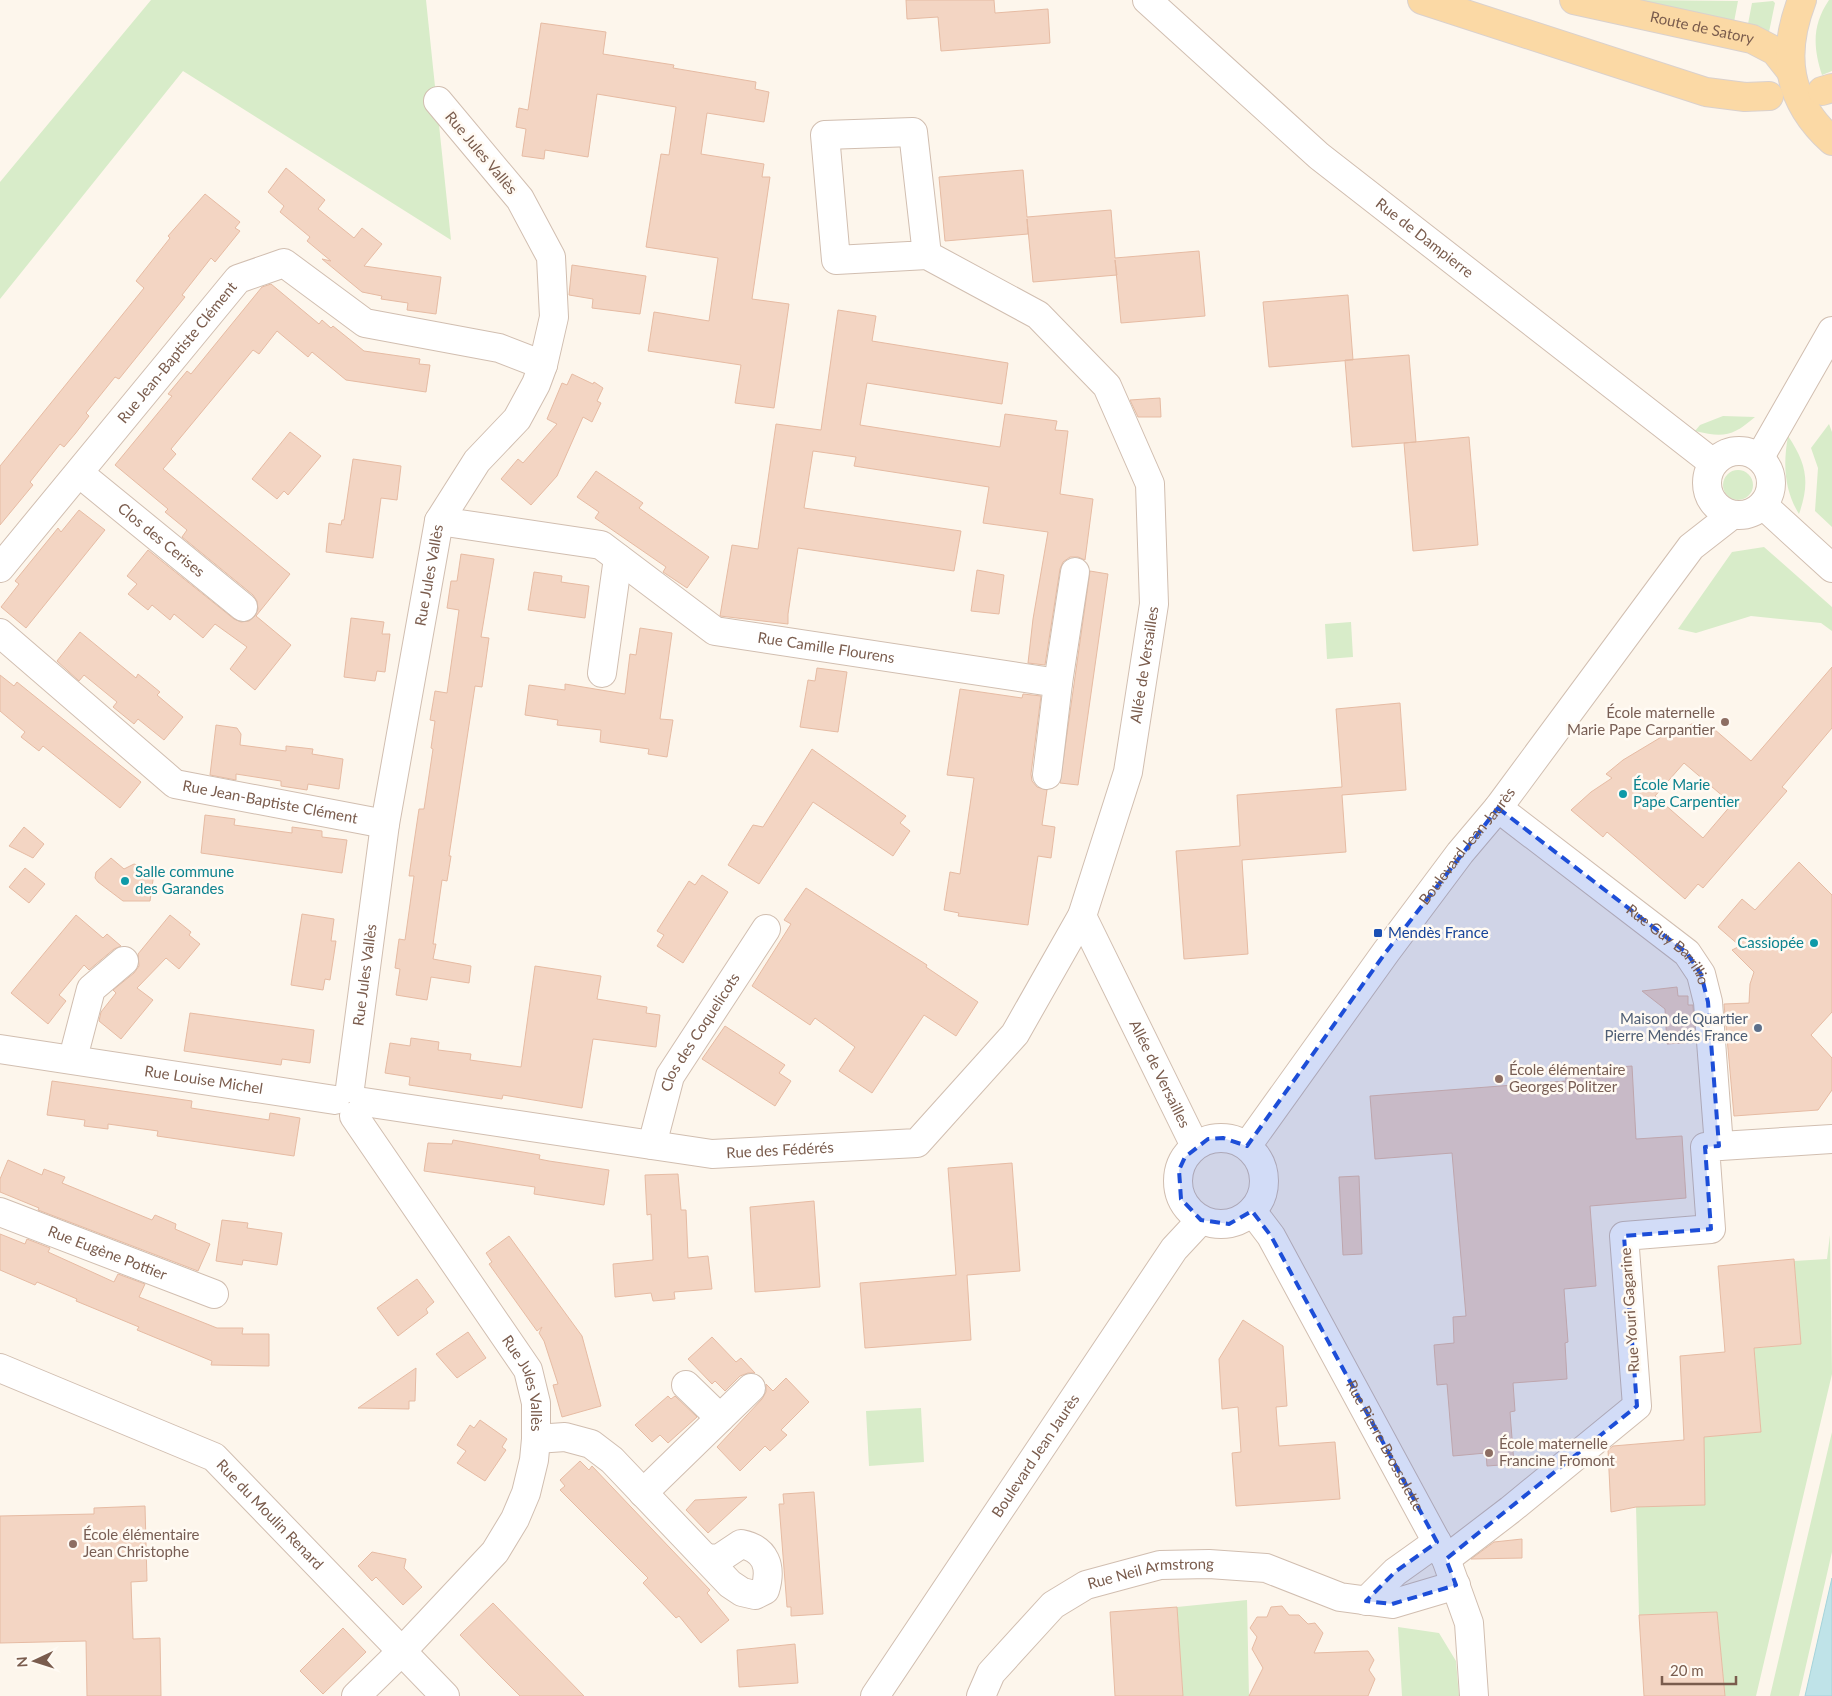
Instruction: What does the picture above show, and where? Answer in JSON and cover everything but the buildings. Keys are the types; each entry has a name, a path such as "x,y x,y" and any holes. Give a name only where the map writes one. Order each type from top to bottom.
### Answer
{"main road":[{"path":"1422,0 1692,88 1725,95 1769,96"},
{"name":"Route de Satory","path":"1574,0 1752,39 1775,52 1790,70"},
{"path":"1802,0 1793,23 1790,42 1790,70 1811,120 1832,141"}],"street":[{"name":"Rue de Dampierre","path":"1146,0 1319,156 1713,463"},
{"name":"Rue Jules Vallès","path":"356,1696 402,1651 494,1552 512,1524 526,1493 534,1460 536,1439 536,1403 528,1370 351,1102 385,824 439,521 477,461 517,419 536,384 543,365 554,317 551,257 517,193 438,101"},
{"path":"914,132 927,255 836,260 826,135 914,132"},
{"name":"Allée de Versailles","path":"927,255 1038,315 1107,386 1150,484 1154,604 1128,772 1082,916 1195,1146"},
{"name":"Rue Jean-Baptiste Clément","path":"0,568 238,279 284,263 364,324 499,348 543,365"},
{"path":"1760,458 1832,331"},
{"path":"1737,450 1748,452 1760,458 1771,476 1772,488 1763,506 1748,514 1732,515 1722,511 1714,504 1708,494 1708,473 1713,463 1726,453 1737,450"},
{"name":"Clos des Cerises","path":"78,473 243,607"},
{"name":"Boulevard Jean Jaurès","path":"1691,547 1708,494"},
{"path":"1763,506 1832,568"},
{"name":"Boulevard Jean Jaurès","path":"1247,1146 1386,952 1460,853 1498,808 1691,547 1732,515"},
{"name":"Rue Camille Flourens","path":"439,521 601,544 715,631 1058,684"},
{"path":"602,673 618,558"},
{"path":"1047,775 1058,684 1075,572"},
{"name":"Rue Jean-Baptiste Clément","path":"0,633 174,784 385,824"},
{"name":"Rue Guy Barrillio","path":"1498,808 1687,953 1701,974 1708,1002 1720,1146"},
{"name":"Rue des Fédérés","path":"351,1102 712,1154 916,1143 1015,1034 1082,916"},
{"name":"Clos des Coquelicots","path":"652,1145 670,1076 766,929"},
{"path":"73,1058 91,989 124,961"},
{"name":"Rue Louise Michel","path":"0,1049 73,1058 351,1102"},
{"path":"1223,1138 1247,1146 1259,1159 1263,1172 1264,1186 1260,1200 1252,1211 1241,1220 1215,1225 1189,1212 1181,1199 1178,1185 1179,1170 1185,1157 1195,1146 1208,1140 1223,1138"},
{"path":"1720,1146 1832,1139"},
{"name":"Rue Youri Gagarine","path":"1442,1550 1510,1510 1638,1406 1624,1236 1711,1229 1705,1147 1720,1146"},
{"name":"Rue Pierre Brossolette","path":"1252,1211 1271,1236 1442,1550 1469,1623 1474,1696"},
{"name":"Rue Eugène Pottier","path":"0,1212 214,1294"},
{"name":"Boulevard Jean Jaurès","path":"875,1696 1174,1249 1202,1220"},
{"name":"Rue du Moulin Renard","path":"0,1368 214,1457 446,1696"},
{"path":"686,1385 720,1418"},
{"path":"643,1493 752,1388"},
{"path":"536,1439 565,1437 591,1444 612,1460 706,1559"},
{"path":"1366,1601 1395,1572 1442,1550"},
{"name":"Rue Neil Armstrong","path":"981,1696 991,1673 1053,1605 1086,1585 1160,1566 1210,1564 1266,1568 1340,1597 1392,1604 1456,1584"}],"highlighted area":[{"path":"1498,808 1687,953 1701,974 1708,1002 1719,1146 1705,1147 1711,1229 1624,1236 1637,1406 1446,1559 1456,1585 1392,1604 1366,1601 1395,1572 1437,1542 1271,1236 1252,1211 1229,1224 1201,1220 1181,1199 1179,1170 1185,1157 1208,1139 1223,1138 1247,1146 1386,952"}],"green space":[{"path":"151,0 426,0 451,240 183,71 0,299 0,182"},
{"path":"1634,0 1738,1 1734,22"},
{"path":"1829,0 1832,0 1832,71 1822,75 1817,55 1816,36 1819,18"},
{"path":"1773,1 1775,3 1769,32 1748,24 1752,3"},
{"path":"1723,416 1755,417 1734,432 1728,434 1721,435 1695,431 1700,425"},
{"path":"1829,424 1832,432 1832,527 1815,511 1818,468 1811,448"},
{"path":"1788,436 1799,456 1805,474 1805,493 1799,514 1790,496 1786,477"},
{"path":"1738,470 1749,474 1753,485 1749,496 1738,500 1727,496 1723,485 1727,474"},
{"path":"1764,547 1832,607 1832,631 1821,623 1751,616 1696,633 1678,629 1732,552"},
{"path":"1351,622 1353,657 1327,659 1325,624"},
{"path":"1830,1235 1832,1374 1756,1696 1725,1696 1717,1612 1639,1615 1636,1507 1704,1437 1761,1432 1754,1348 1801,1344 1794,1261 1827,1259"},
{"path":"921,1408 924,1462 869,1466 866,1411"},
{"path":"1832,1432 1832,1552 1799,1696 1770,1696"},
{"path":"1247,1600 1249,1696 1183,1696 1177,1607"},
{"path":"1398,1627 1439,1633 1456,1661 1459,1696 1402,1696"}],"water":[{"path":"1832,1578 1832,1696 1805,1696"}],"place":[{"name":"École maternelle Marie Pape Carpantier","path":"1725,722"},
{"name":"École Marie Pape Carpentier","path":"1623,794"},
{"name":"Salle commune des Garandes","path":"125,881"},
{"name":"Mendès France","path":"1378,933"},
{"name":"Cassiopée","path":"1814,943"},
{"name":"Maison de Quartier Pierre Mendés France","path":"1758,1028"},
{"name":"École élémentaire Georges Politzer","path":"1499,1079"},
{"name":"École maternelle Francine Fromont","path":"1489,1453"},
{"name":"École élémentaire Jean Christophe","path":"73,1544"}]}
